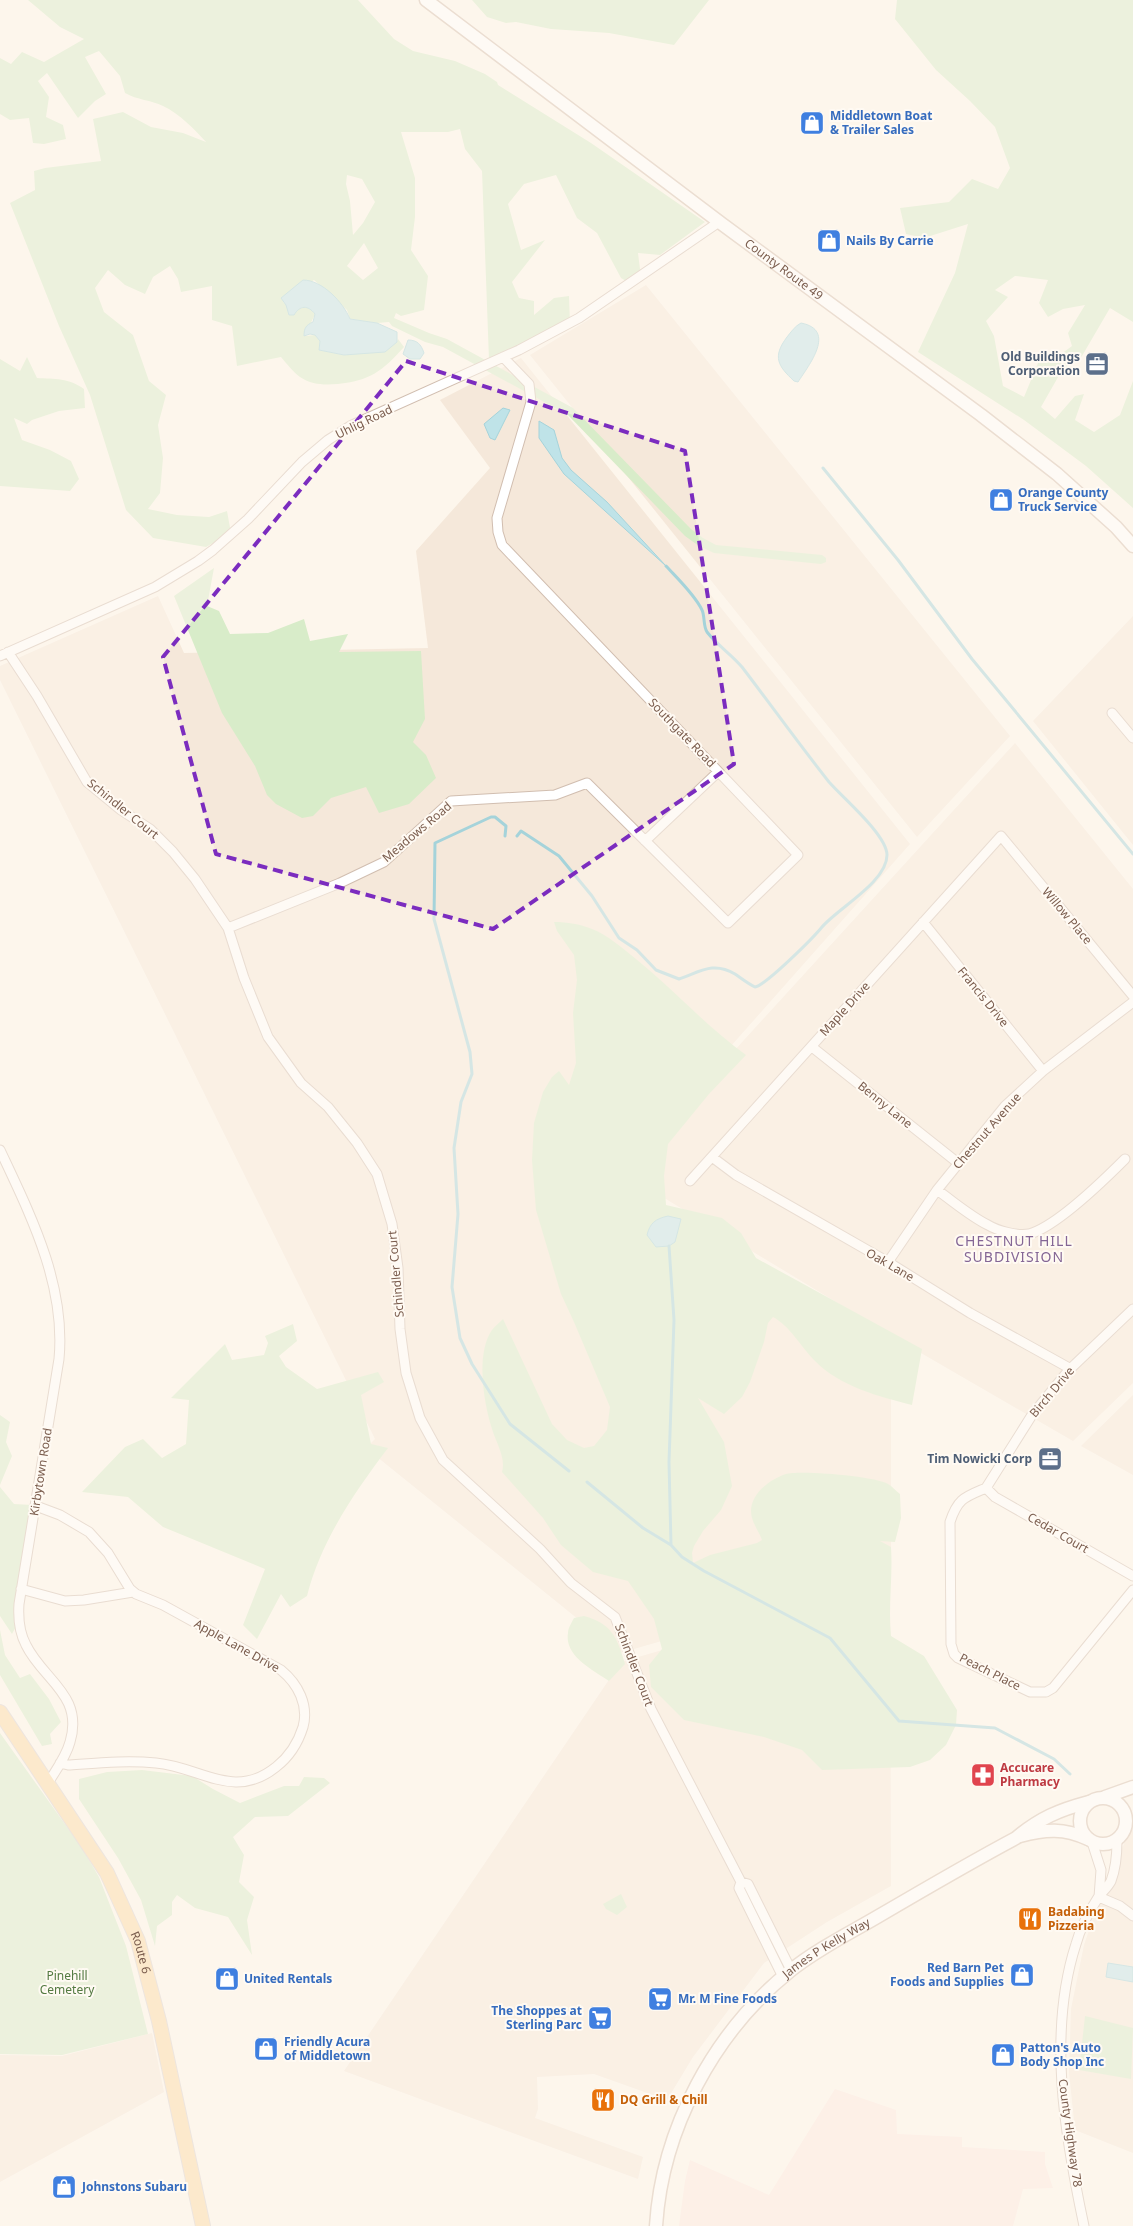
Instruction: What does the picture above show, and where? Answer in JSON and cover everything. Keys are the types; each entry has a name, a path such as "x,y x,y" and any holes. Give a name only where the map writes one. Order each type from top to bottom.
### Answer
{"main road":[{"name":"Route 6","path":"0,1712 107,1873 138,1941 159,2021 203,2226"}],"street":[{"name":"County Route 49","path":"426,0 719,222 981,415 1057,474 1116,527 1133,546"},
{"name":"Uhlig Road","path":"4,654 155,587 214,550 255,513 302,462 328,440 352,425 503,357 579,318 719,222"},
{"name":"Southgate Road","path":"503,357 529,384 531,402 497,518 498,532 502,545 798,855 728,923 587,783"},
{"name":"Schindler Court","path":"4,654 37,696 87,782 121,810 150,829 173,852 195,879 228,928 244,978 268,1038 301,1083 328,1107 357,1143 377,1174 392,1224 398,1268 400,1329 406,1373 420,1418 443,1460 540,1549 571,1582 615,1617 651,1710 740,1882 748,1884 787,1973"},
{"path":"1112,713 1133,738"},
{"path":"645,841 718,772"},
{"name":"Meadows Road","path":"228,928 340,883 384,862 451,801 556,795 587,783"},
{"name":"Maple Drive","path":"690,1181 1001,836"},
{"name":"Willow Place","path":"1001,836 1133,996"},
{"name":"Francis Drive","path":"923,922 1043,1072"},
{"name":"Chestnut Avenue","path":"888,1262 937,1190 1006,1106 1043,1072 1133,1002"},
{"name":"Benny Lane","path":"812,1046 958,1164"},
{"name":"Kirbytown Road","path":"0,1150 40,1242 50,1272 60,1316 59,1360 18,1612 22,1637 33,1656 62,1690 71,1710 72,1732 68,1748 48,1783"},
{"name":"Oak Lane","path":"712,1157 736,1175 888,1262 970,1313 1071,1369"},
{"path":"937,1190 988,1225 1010,1233 1028,1234 1043,1228 1096,1189 1125,1159"},
{"name":"Birch Drive","path":"986,1488 1032,1415 1071,1369 1133,1309"},
{"name":"Cedar Court","path":"986,1488 994,1497 1133,1576"},
{"name":"Peach Place","path":"986,1488 966,1497 955,1506 950,1522 951,1644 954,1654 958,1658 1030,1692 1046,1692 1053,1688 1133,1590"},
{"path":"21,1589 65,1601 84,1600 133,1592 108,1553 89,1532 60,1515 36,1506"},
{"name":"Apple Lane Drive","path":"60,1763 68,1765 156,1763 179,1767 228,1782 246,1783 264,1777 284,1761 294,1748 301,1733 305,1720 303,1703 296,1686 281,1670 163,1605 133,1592"},
{"path":"1133,1787 1089,1802 1084,1807 1080,1827 1090,1840 1104,1844 1116,1840 1133,1816"},
{"path":"1103,1797 1122,1807 1126,1821 1125,1828"},
{"name":"James P Kelly Way","path":"656,2226 658,2198 675,2137 690,2097 712,2058 738,2023 787,1973 828,1946 1016,1838 1038,1820 1060,1810 1089,1802"},
{"name":"James P Kelly Way","path":"1016,1838 1049,1829 1065,1831 1090,1840"},
{"name":"County Highway 78","path":"1090,1840 1101,1870 1099,1897"},
{"name":"County Highway 78","path":"1084,2226 1073,2170 1063,2100 1062,2030 1065,1995 1076,1942 1099,1897 1110,1882 1113,1873 1116,1840"},
{"path":"1099,1897 1120,1906 1133,1916"}],"highlighted area":[{"path":"406,361 685,451 734,764 493,929 216,854 163,657"}],"shaded area":[{"path":"646,285 1010,736 917,837 530,355"},
{"path":"521,358 910,844 614,1178 891,1345 891,1575 620,1653 366,1448 375,1439 0,680 0,666 158,596 184,653 428,648 416,551 490,468 440,400"},
{"path":"1133,616 1133,845 1033,721"},
{"name":"CHESTNUT HILL SUBDIVISION","path":"1015,743 1133,889 1133,1383 1073,1441 902,1342 628,1176 734,1051"},
{"path":"1133,1395 1133,1475 1081,1446"},
{"path":"890,1584 891,1886 827,1922 764,1963 693,2057 667,2100 594,2074 537,2077 538,2109 535,2118 643,2157 638,2179 344,2071 621,1662"},
{"path":"1133,1825 1133,2153 1075,2130 1069,2072 1071,2009 1084,1945 1105,1884"},
{"path":"152,2033 164,2092 0,2182 0,2055 62,2056"},
{"path":"835,2089 896,2110 897,2134 962,2137 962,2147 1045,2152 1045,2164 1053,2188 1023,2189 1013,2226 679,2226 690,2160 769,2195"}],"green space":[{"path":"28,0 358,0 394,39 413,51 455,61 485,74 497,82 498,85 591,143 705,222 660,255 638,253 641,277 631,284 621,278 597,233 577,218 556,175 524,184 508,204 521,250 545,240 512,282 519,298 534,301 534,315 554,298 569,296 570,324 489,360 482,171 465,149 460,129 448,132 401,132 415,178 415,217 411,250 428,276 424,310 401,316 396,313 394,318 447,339 573,408 691,529 703,538 716,545 822,555 826,558 826,562 821,564 714,553 699,546 685,536 568,415 443,347 425,342 392,326 389,322 377,323 350,319 347,310 314,280 283,302 298,309 308,308 315,314 305,336 315,335 320,341 319,350 344,355 397,342 398,339 404,347 375,373 349,383 318,384 309,382 295,373 281,357 237,366 232,326 212,320 212,286 181,292 178,279 170,266 153,277 145,294 125,285 108,270 95,288 104,312 133,335 149,381 166,395 158,425 163,458 160,493 148,509 177,515 209,517 227,511 231,533 206,547 153,538 126,510 90,395 59,326 10,203 35,190 34,171 101,161 93,119 123,112 151,127 183,133 206,142 186,122 169,109 125,93 120,76 99,51 85,57 106,94 95,101 78,118 47,73 38,81 49,97 46,117 63,125 66,139 44,144 33,143 29,118 10,120 0,114 0,58 11,64 22,52 44,62 84,39 60,27","holes":["347,175 362,179 375,202 363,223 353,235 350,201 346,184","364,243 378,268 363,280 347,266"]},
{"path":"472,0 709,0 674,45 609,33 551,29 516,22 506,23 487,17"},
{"path":"897,0 1133,0 1133,322 1110,308 1082,356 1061,372 1041,407 1055,419 1075,396 1084,394 1075,420 1094,432 1120,415 1133,381 1133,508 1086,466 1024,420 918,352 955,273 968,224 924,238 906,234 900,208 949,202 972,179 998,189 1010,168 995,127 936,70 895,19","holes":["1015,276 1048,280 1039,303 1048,317 1063,309 1085,305 1068,333 1072,346 1053,360 1038,363 1024,397 1003,386 994,336 986,321 1008,297 995,290"]},
{"path":"27,357 37,378 67,381 84,389 85,408 59,411 32,420 27,424 14,418 22,440 50,450 71,461 79,479 70,491 0,486 0,359 20,371"},
{"path":"214,568 207,606 219,611 230,634 268,633 304,619 310,641 348,634 339,652 421,651 425,719 413,742 426,755 436,778 409,804 379,813 366,787 331,798 313,816 302,818 276,804 267,795 255,766 222,713 174,596"},
{"path":"554,922 583,926 609,938 650,971 717,1032 746,1055 709,1094 668,1144 664,1176 666,1205 722,1218 741,1233 756,1258 922,1349 912,1405 860,1389 836,1377 815,1361 790,1331 773,1317 768,1323 764,1342 750,1382 742,1397 724,1414 698,1398 724,1442 732,1486 721,1510 703,1531 692,1553 693,1563 710,1555 762,1540 752,1519 751,1511 754,1499 768,1483 786,1474 806,1473 854,1476 880,1481 892,1487 900,1494 901,1518 895,1542 880,1541 891,1547 891,1636 924,1656 957,1710 956,1725 946,1745 930,1760 910,1767 822,1770 802,1750 764,1737 684,1720 651,1687 649,1665 662,1649 654,1619 628,1581 593,1572 561,1545 543,1518 502,1472 502,1457 493,1432 484,1395 482,1366 487,1340 492,1330 503,1319 552,1424 567,1440 584,1448 594,1446 607,1430 610,1407 561,1294 536,1210 532,1160 534,1123 543,1092 552,1077 559,1071 569,1085 576,1063 573,1013 577,980 574,955 557,931"},
{"path":"293,1324 297,1341 279,1356 286,1367 317,1389 378,1372 384,1382 361,1395 371,1444 388,1448 340,1518 321,1556 307,1596 290,1607 281,1594 257,1639 243,1625 265,1569 163,1527 128,1497 82,1492 125,1447 143,1439 162,1458 186,1444 189,1400 171,1398 225,1344 232,1360 264,1355 268,1343 265,1336"},
{"path":"0,1415 10,1422 6,1442 12,1456 0,1485"},
{"path":"0,1487 14,1504 33,1505 24,1569 19,1578 24,1600 23,1607 20,1619 12,1634 0,1616"},
{"path":"584,1616 601,1623 607,1628 619,1646 625,1664 609,1681 581,1662 570,1649 568,1641 569,1627 574,1618"},
{"path":"0,1630 5,1655 20,1678 30,1674 49,1699 61,1722 50,1734 52,1744 42,1746 0,1675"},
{"name":"Pinehill Cemetery","path":"0,1733 82,1848 99,1877 126,1946 148,2034 62,2055 0,2054"},
{"path":"142,1770 192,1776 240,1803 284,1786 299,1786 304,1777 324,1778 330,1783 288,1816 255,1817 233,1837 244,1855 239,1882 254,1897 247,1920 252,1955 228,1917 195,1908 177,1895 172,1902 172,1915 157,1926 155,1946 141,1900 118,1858 79,1799 79,1779 107,1772"},
{"path":"621,1894 627,1907 617,1915 606,1909 603,1904"},
{"path":"1085,2016 1133,2028 1131,2079 1079,2070"}],"water":[{"path":"303,280 317,284 331,293 347,312 350,319 377,323 397,332 397,342 385,352 344,355 319,350 320,341 315,335 304,336 305,329 313,322 315,314 310,309 304,307 299,309 294,315 289,315 286,305 281,298"},
{"path":"801,323 812,327 817,333 819,340 813,358 798,382 794,381 784,371 778,356 782,344 795,327"},
{"path":"408,340 418,343 422,347 424,353 420,359 410,359 403,354"},
{"path":"503,408 510,410 495,440 490,438 484,424"},
{"path":"539,421 554,430 562,458 571,470 607,502 666,566 564,474 539,438"},
{"path":"668,1216 681,1219 675,1242 669,1246 656,1247 647,1235 648,1231 654,1222"},
{"path":"1108,1963 1133,1967 1133,1982 1106,1977"}],"waterway":[{"path":"823,468 898,560 972,659 1133,854"},
{"path":"517,836 521,831 559,856 592,896 619,938 637,950 656,970 679,979 707,969 720,968 735,974 755,987 779,970 829,920 871,885 885,865 887,855 880,837 829,782 742,667 707,632 703,612 699,604 666,566"},
{"path":"505,836 506,826 495,817 491,817 435,843 434,919 470,1052 472,1074 461,1102 454,1148 458,1214 452,1287 460,1338 472,1364 510,1424 569,1471"},
{"path":"669,1246 674,1320 669,1462 671,1545"},
{"path":"587,1482 643,1528 671,1545 682,1557 704,1571 830,1638 899,1721 995,1728 1054,1759 1070,1774"}],"place":[{"name":"Middletown Boat & Trailer Sales","path":"812,123"},
{"name":"Nails By Carrie","path":"829,241"},
{"name":"Old Buildings Corporation","path":"1097,364"},
{"name":"Orange County Truck Service","path":"1001,500"},
{"name":"Tim Nowicki Corp","path":"1050,1459"},
{"name":"Accucare Pharmacy","path":"983,1775"},
{"name":"Badabing Pizzeria","path":"1030,1919"},
{"name":"Red Barn Pet Foods and Supplies","path":"1022,1975"},
{"name":"United Rentals","path":"227,1979"},
{"name":"Mr. M Fine Foods","path":"660,1999"},
{"name":"The Shoppes at Sterling Parc","path":"600,2018"},
{"name":"Friendly Acura of Middletown","path":"266,2049"},
{"name":"Patton's Auto Body Shop Inc","path":"1003,2055"},
{"name":"DQ Grill & Chill","path":"603,2100"},
{"name":"Johnstons Subaru","path":"64,2187"}],"district":[{"name":"CHESTNUT HILL SUBDIVISION","path":"1014,1250"}]}
